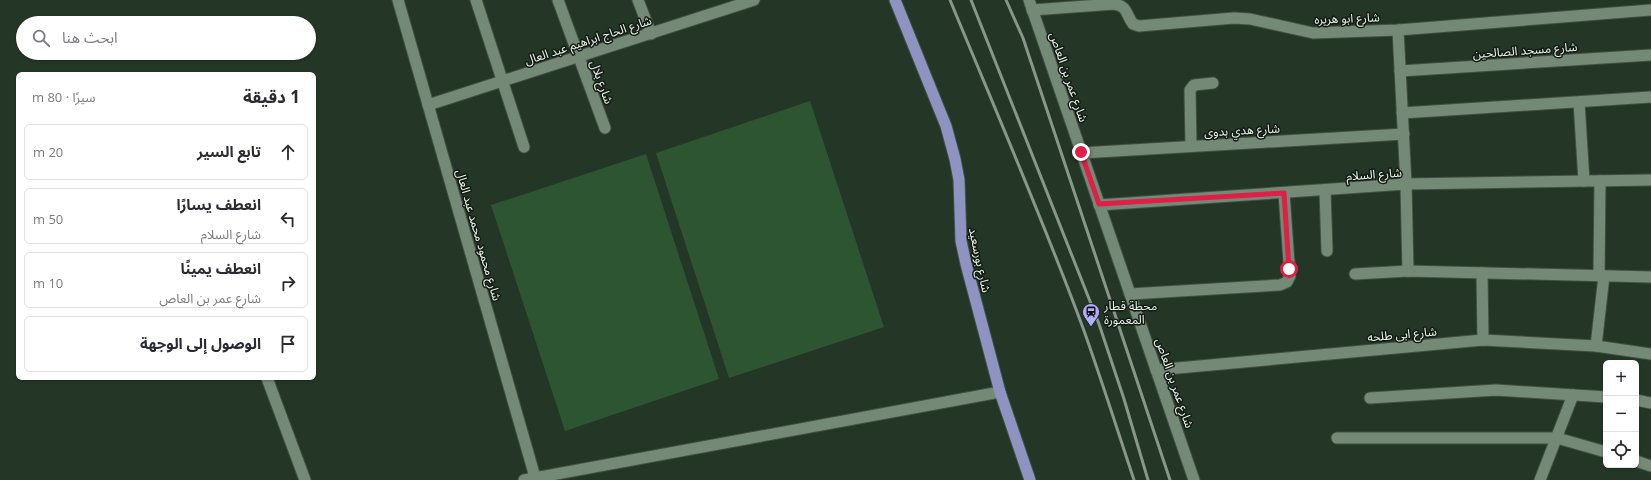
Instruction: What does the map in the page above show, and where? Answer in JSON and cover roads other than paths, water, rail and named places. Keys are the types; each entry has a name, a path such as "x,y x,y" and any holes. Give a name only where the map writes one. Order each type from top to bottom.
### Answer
{"main road":[{"name":"شارع بورسعيد","path":"895,0 946,126 951,142 959,180 961,241 1000,392 1030,480"}],"street":[{"name":"شارع محمود محمد عبد العال","path":"398,0 535,477"},
{"path":"476,0 524,147"},
{"name":"شارع بلال","path":"558,0 605,128"},
{"path":"638,0 651,34"},
{"name":"شارع الحاج ابراهيم عبد العال","path":"428,105 651,34 721,5 754,0"},
{"name":"شارع ابو هريره","path":"1030,5 1101,2 1121,5 1134,24 1139,26 1234,18 1250,19 1313,33 1398,30 1651,10"},
{"name":"شارع عمر بن العاص","path":"1030,5 1194,480"},
{"path":"1398,30 1404,134 1408,271"},
{"name":"شارع مسجد الصالحين","path":"1400,72 1651,55"},
{"path":"1191,146 1190,90 1194,86 1212,83"},
{"path":"1402,112 1651,97"},
{"path":"1579,102 1584,181"},
{"name":"شارع هدي بدوى","path":"1081,152 1404,134"},
{"name":"شارع السلام","path":"1099,204 1406,184 1651,180"},
{"path":"1596,346 1601,276 1600,181"},
{"path":"1325,190 1327,251"},
{"path":"1130,294 1280,285 1287,282 1290,276 1284,193"},
{"path":"1356,274 1408,271 1651,277"},
{"path":"1482,273 1482,340"},
{"name":"شارع ابى طلحه","path":"1156,370 1482,340 1596,346 1651,354"},
{"path":"268,380 305,480"},
{"path":"1370,398 1496,390 1603,397"},
{"path":"524,480 1000,392"},
{"path":"1540,480 1573,395"},
{"path":"1639,401 1651,403"},
{"path":"1337,438 1557,438 1603,451"},
{"path":"1639,462 1651,466"}],"railway":[{"path":"950,0 1018,163 1083,328 1134,480"},
{"path":"971,0 1099,324 1124,399 1148,480"},
{"path":"1006,0 1023,38 1170,480"}],"place":[{"name":"محطة قطار المعمورة","path":"1091,327"}]}
